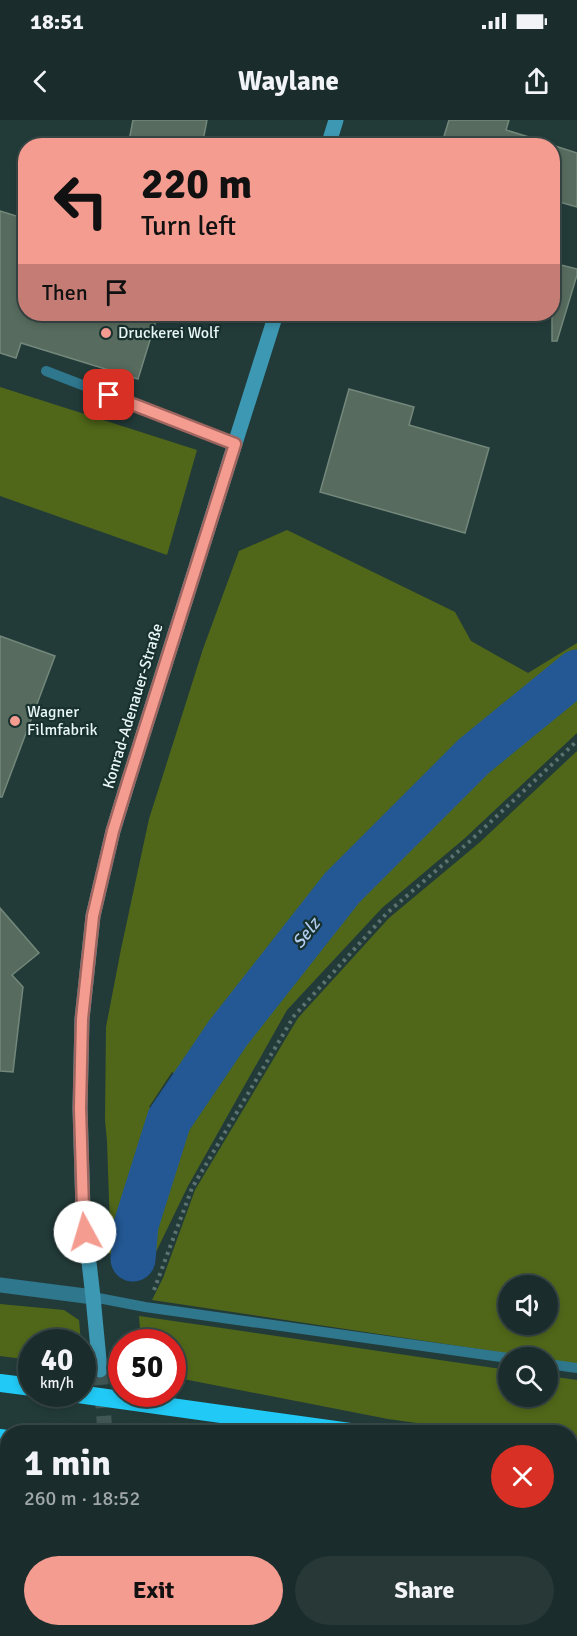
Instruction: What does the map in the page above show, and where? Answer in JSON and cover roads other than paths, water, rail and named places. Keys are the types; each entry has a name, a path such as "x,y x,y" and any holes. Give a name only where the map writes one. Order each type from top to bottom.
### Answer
{"highway":[{"path":"0,1383 18,1385"},
{"path":"96,1397 300,1425"}],"main road":[{"path":"330,138 336,120"},
{"name":"Konrad-Adenauer-Straße","path":"100,1370 83,1210 80,1108 82,1019 93,916 113,831 274,321"}],"street":[{"path":"0,1285 93,1298"}],"lane":[{"path":"46,371 235,444"},
{"path":"93,1298 498,1357"},
{"path":"558,1365 577,1368"}],"waterway":[{"name":"Selz","path":"133,1259 136,1225 169,1120 228,1033 342,888 474,756 577,672"}],"tunnel":[{"path":"100,1370 104,1425"}],"place":[{"name":"Druckerei Wolf","path":"106,333"},
{"name":"Wagner Filmfabrik","path":"15,721"}]}
